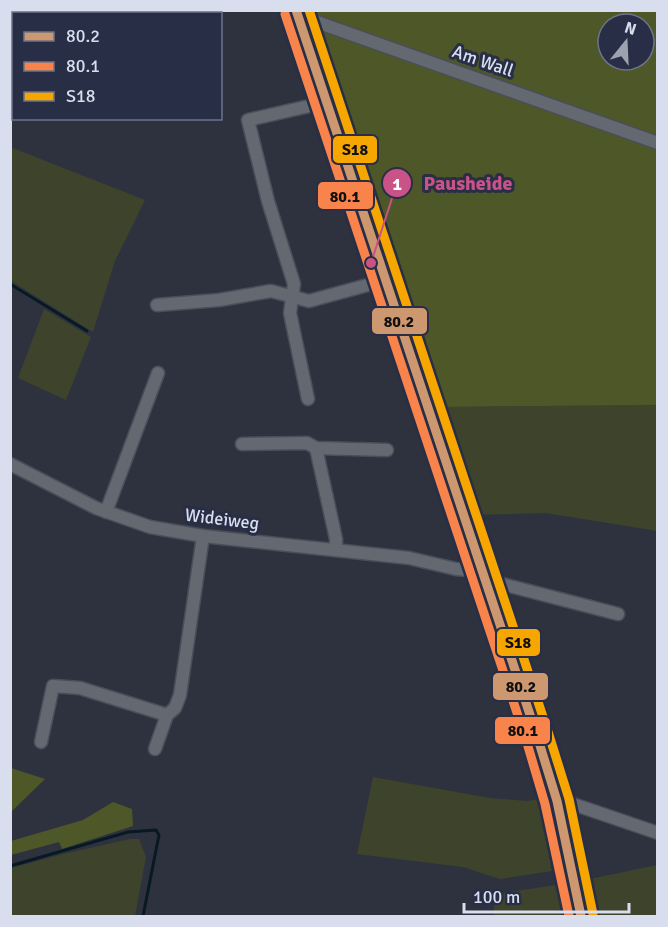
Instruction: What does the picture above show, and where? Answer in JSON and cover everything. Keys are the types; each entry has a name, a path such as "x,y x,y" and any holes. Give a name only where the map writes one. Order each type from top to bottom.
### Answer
{"main road":[{"path":"296,13 557,801 580,916"}],"street":[{"name":"Am Wall","path":"296,13 657,143"},
{"path":"308,399 290,313 294,284 268,201 248,120 327,102"},
{"path":"157,305 219,300 271,291 309,301 386,280"},
{"path":"106,512 158,373"},
{"path":"242,444 307,443 316,448 387,450"},
{"path":"316,448 336,539 336,550"},
{"name":"Wideiweg","path":"10,464 106,512 150,527 202,536 409,558 456,569 469,570 481,567"},
{"path":"155,749 167,716 175,708 180,695 202,536"},
{"path":"487,585 498,583 618,614"},
{"path":"41,742 53,686 80,688 167,716"},
{"path":"557,801 567,802 657,833"}],"green space":[{"path":"305,11 657,11 657,405 440,407"},
{"path":"10,147 145,200 115,261 93,332 11,281"},
{"path":"44,309 91,337 66,400 18,378"},
{"path":"657,405 657,531 546,513 474,515 440,407"},
{"path":"10,768 45,779 11,812"},
{"path":"373,777 490,798 528,801 538,799 552,871 500,879 463,867 357,854"},
{"path":"113,802 132,809 133,826 62,849 59,842 11,855 11,841 83,820"},
{"path":"130,839 139,839 146,857 135,916 11,916 11,868"},
{"path":"657,865 657,916 592,916 585,880"},
{"path":"556,885 562,916 493,916 496,894"}],"waterway":[{"path":"10,284 87,331"},
{"path":"10,866 128,832 156,830 159,835 143,916"}],"transit line":[{"name":"80.2","path":"296,10 538,739 557,801 581,916"},
{"name":"S18","path":"309,10 549,735 569,799 593,914"},
{"name":"80.1","path":"285,14 527,743 545,804 569,916"}],"place":[{"name":"Pausheide","path":"371,263"}]}
